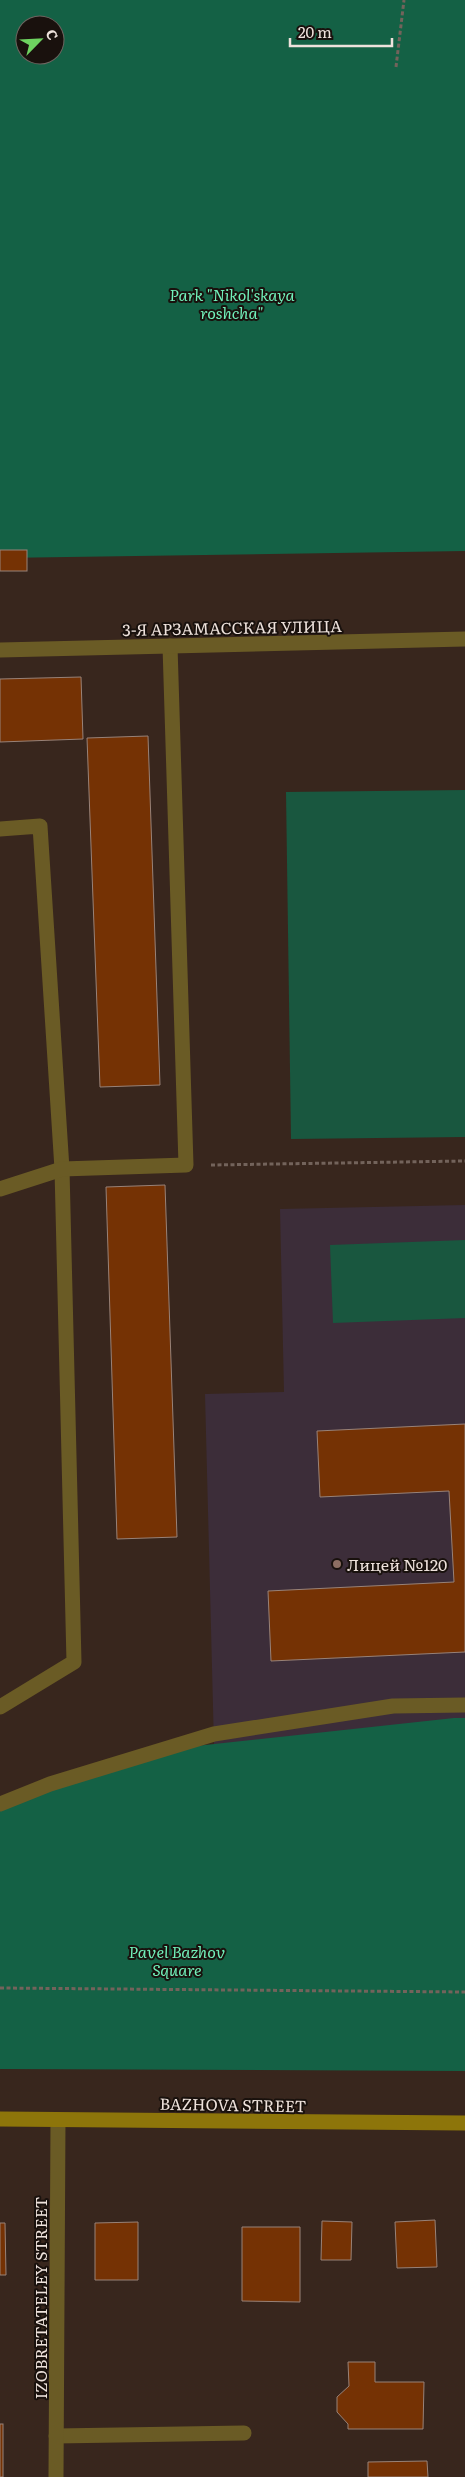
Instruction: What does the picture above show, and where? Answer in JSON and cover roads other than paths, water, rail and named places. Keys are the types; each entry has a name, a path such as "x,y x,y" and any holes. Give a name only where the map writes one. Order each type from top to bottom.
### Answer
{"main road":[{"name":"BAZHOVA STREET","path":"0,2119 465,2124"}],"street":[{"name":"3-Я АРЗАМАССКАЯ УЛИЦА","path":"0,650 465,639"},
{"path":"0,1189 62,1169 186,1165 170,646"},
{"path":"0,829 40,826 62,1169 74,1662 0,1708"},
{"path":"0,1804 50,1784 214,1734 393,1706 465,1705"},
{"name":"IZOBRETATELEY STREET","path":"56,2477 58,2120"},
{"path":"56,2436 244,2433"}],"place":[{"name":"Лицей №120","path":"337,1564"}],"park label":[{"name":"Park \"Nikol'skaya roshcha\"","path":"232,303"},
{"name":"Pavel Bazhov Square","path":"177,1960"}]}
